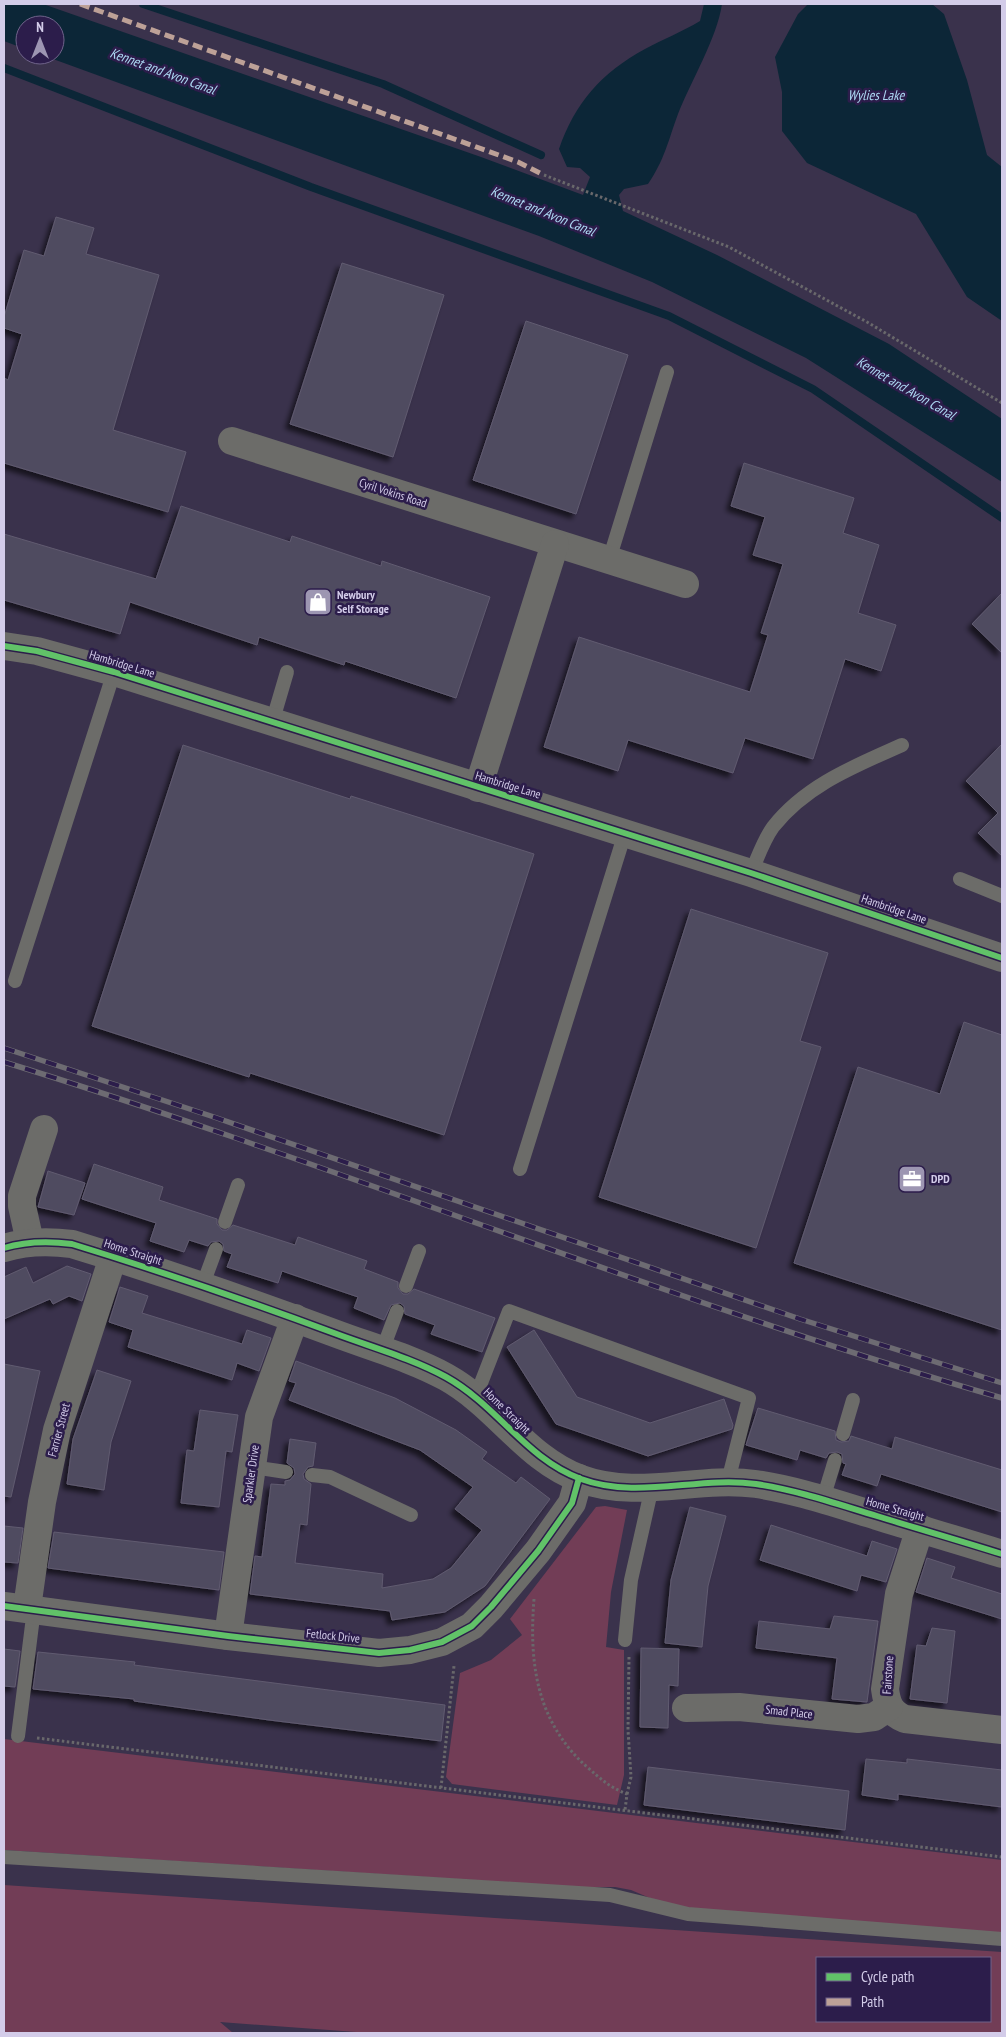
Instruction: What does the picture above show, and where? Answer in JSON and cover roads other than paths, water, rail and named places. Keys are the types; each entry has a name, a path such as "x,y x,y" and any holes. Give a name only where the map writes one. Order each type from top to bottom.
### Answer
{"street":[{"name":"Cyril Vokins Road","path":"232,441 685,584"},
{"path":"478,788 555,544"},
{"name":"Hambridge Lane","path":"4,646 37,651 114,672 752,873 1002,958"},
{"path":"30,1242 22,1206 22,1196 44,1129"},
{"name":"Home Straight","path":"4,1248 30,1242 48,1241 72,1244 295,1318 382,1351 446,1377 476,1396 532,1451 553,1466 579,1478 606,1487 652,1487 728,1481 795,1491 1002,1554"},
{"name":"Farrier Street","path":"22,1608 57,1430 113,1257"},
{"name":"Sparkler Drive","path":"228,1636 259,1417 295,1318"},
{"name":"Fetlock Drive","path":"22,1608 228,1636 379,1653 410,1650 442,1642 472,1626 492,1607 538,1552 572,1503 579,1478"},
{"name":"Fairstone","path":"920,1528 899,1594 894,1619 885,1690 889,1707 896,1715 905,1718 1002,1730"},
{"name":"Smad Place","path":"686,1708 739,1707 858,1719 874,1717 889,1707"}],"lane":[{"path":"609,560 667,372"},
{"path":"15,981 114,672"},
{"path":"272,723 287,672"},
{"path":"752,873 762,847 773,827 802,798 835,774 902,745"},
{"path":"520,1169 625,833"},
{"path":"960,880 1002,896"},
{"path":"225,1222 238,1184"},
{"path":"202,1287 216,1249"},
{"path":"406,1286 419,1251"},
{"path":"382,1351 397,1311"},
{"path":"476,1396 509,1311 749,1398 728,1481"},
{"path":"843,1434 853,1400"},
{"path":"823,1499 835,1460"},
{"path":"252,1467 286,1472"},
{"path":"312,1475 330,1477 411,1515"},
{"path":"624,1640 631,1580 652,1487"},
{"path":"18,1736 22,1608"},
{"path":"4,1857 610,1895 688,1914 1002,1939"}],"water":[{"name":"Kennet and Avon Canal","path":"4,4 43,4 481,157 583,195 590,177 580,168 567,167 559,149 565,132 582,103 603,79 629,58 700,21 704,4 722,4 715,31 678,114 666,150 648,184 624,189 619,195 623,211 717,255 889,344 1002,419 1002,482 806,358 652,282 539,236 65,63 65,15 15,15 15,45 4,41"},
{"name":"Wylies Lake","path":"808,4 932,4 944,14 967,80 987,155 1002,167 1002,321 967,297 916,214 807,163 782,131 782,92 775,57 798,14"}],"waterway":[{"path":"143,4 383,84 541,155"},
{"path":"4,68 311,187 669,316 813,389 1002,518"}],"railway":[{"path":"4,1048 214,1117 800,1319 1002,1383"},
{"path":"4,1062 254,1144 751,1319 876,1360 1002,1398"}],"place":[{"name":"Newbury Self Storage","path":"318,602"},
{"name":"DPD","path":"912,1179"}]}
